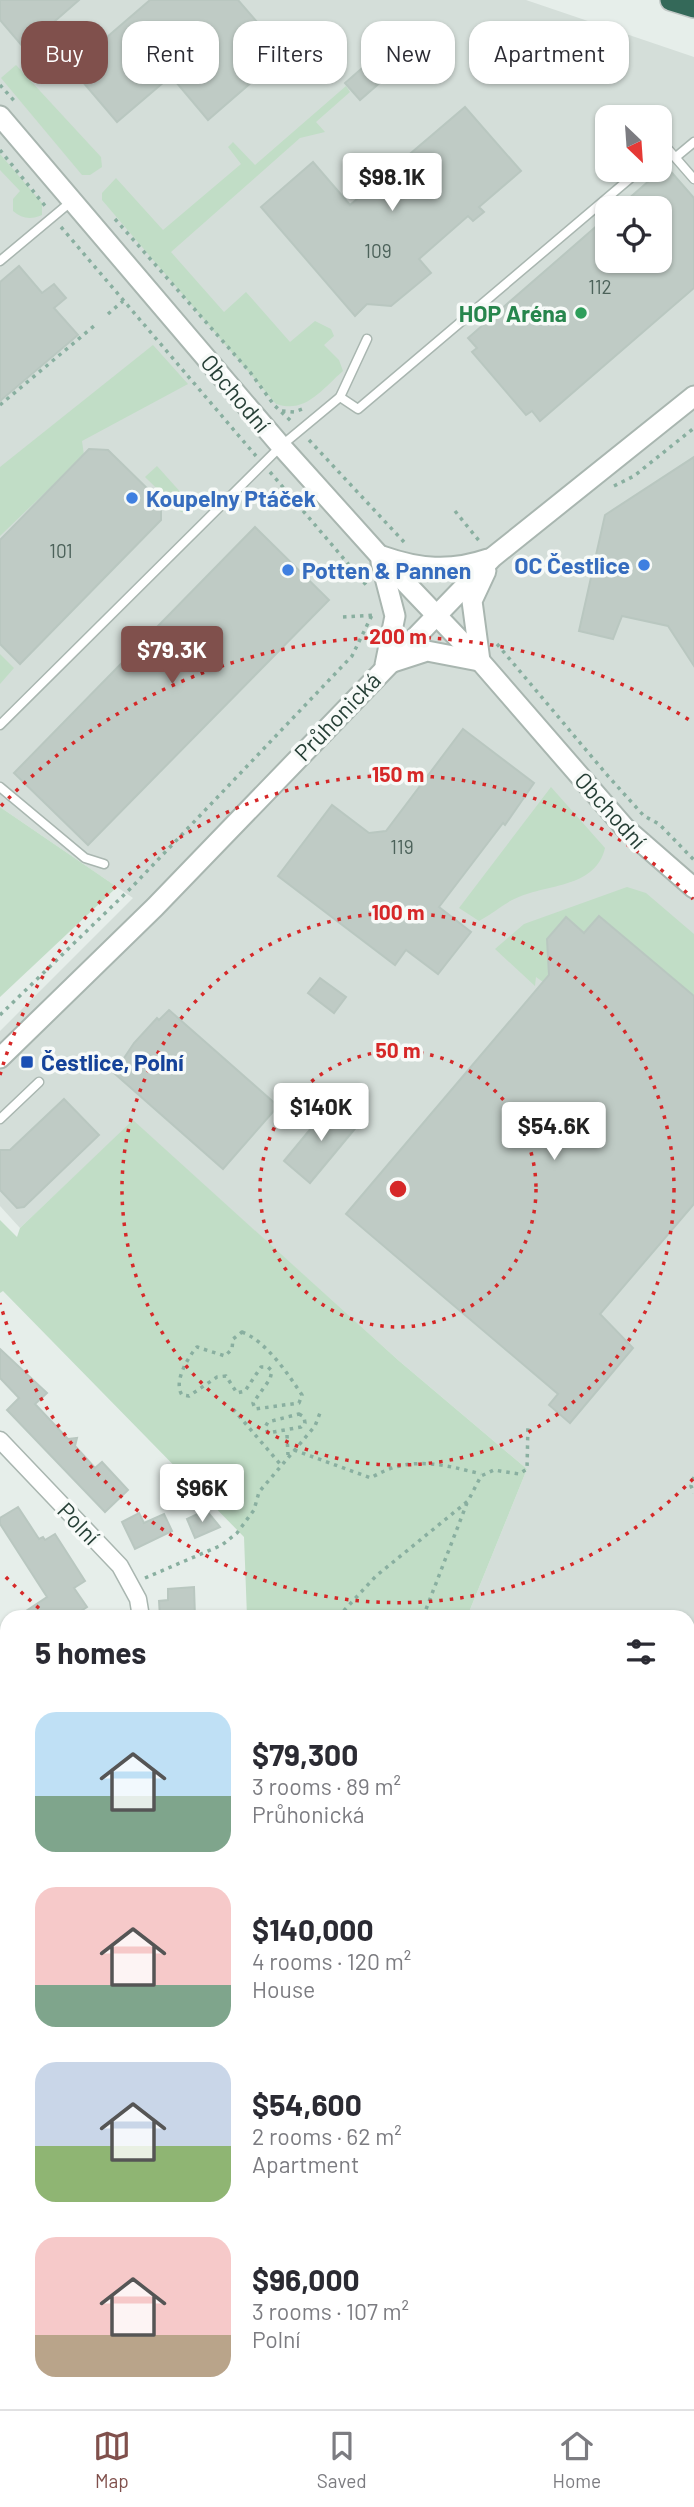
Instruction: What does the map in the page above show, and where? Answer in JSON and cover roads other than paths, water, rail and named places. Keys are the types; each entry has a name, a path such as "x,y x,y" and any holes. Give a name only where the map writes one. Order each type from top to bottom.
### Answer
{"highway":[{"path":"671,0 694,7"}],"street":[{"name":"Obchodní","path":"0,116 281,446 379,555 480,661 625,828 694,888"},
{"name":"Průhonická","path":"0,1058 155,907 384,666 492,557 694,396"},
{"path":"379,555 410,565 437,569 466,566 492,557"},
{"path":"379,555 392,594 395,616 384,666"},
{"path":"384,666 408,655 427,651 480,661 472,601 492,557"},
{"name":"Polní","path":"0,1440 120,1566 138,1600 140,1610"}],"lane":[{"path":"676,157 694,142"},
{"path":"672,153 694,179"},
{"path":"340,397 358,410 626,182"},
{"path":"0,261 73,200"},
{"path":"0,725 281,446 340,397 367,339"},
{"path":"0,787 85,858 104,864"},
{"path":"0,1119 39,1082"}],"place":[{"name":"HOP Aréna","path":"581,313"},
{"name":"Koupelny Ptáček","path":"132,498"},
{"name":"OC Čestlice","path":"644,565"},
{"name":"Potten & Pannen","path":"288,570"},
{"name":"Čestlice, Polní","path":"27,1062"}]}
